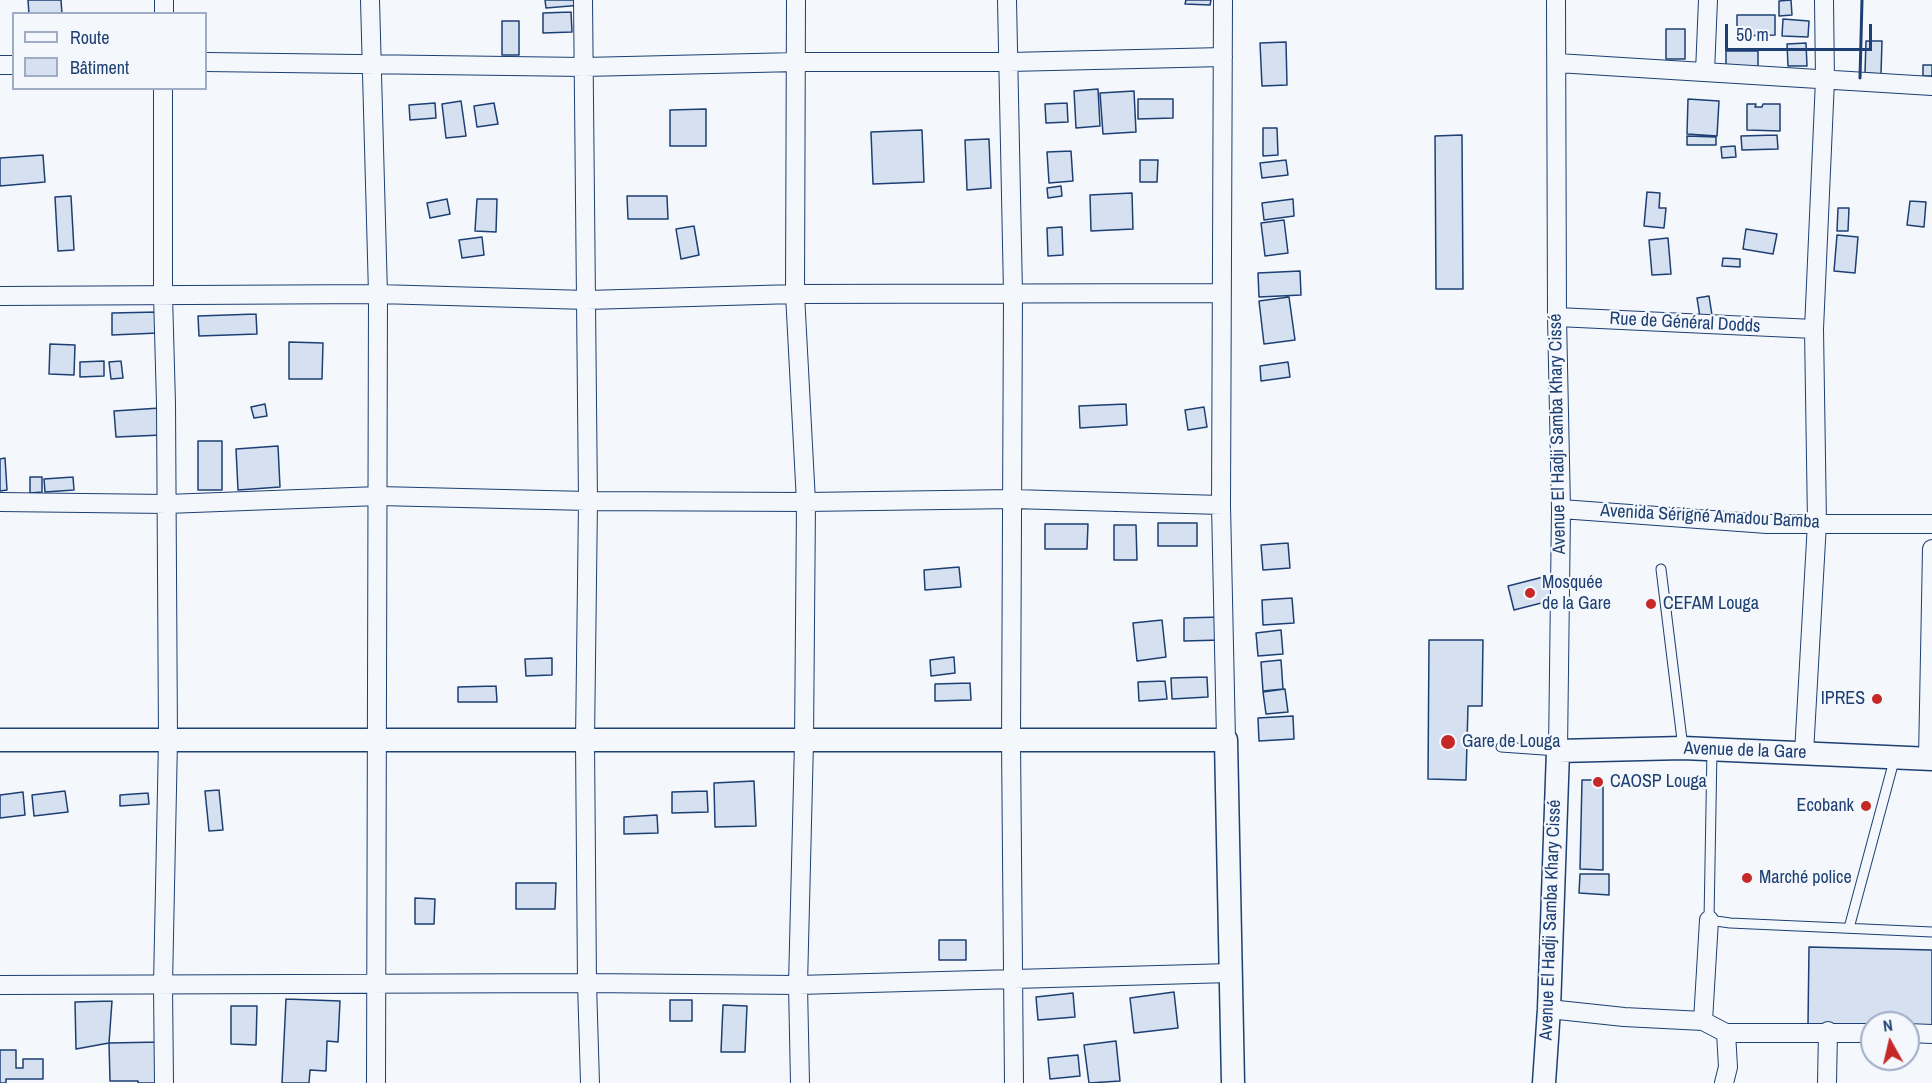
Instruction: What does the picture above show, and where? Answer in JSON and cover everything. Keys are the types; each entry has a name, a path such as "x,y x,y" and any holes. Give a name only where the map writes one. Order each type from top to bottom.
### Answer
{"street":[{"path":"370,0 378,294 376,1083"},
{"path":"583,0 588,501 585,741 590,1083"},
{"path":"796,0 795,294 806,501 804,742 798,985 800,1083"},
{"path":"1007,0 1012,293 1011,741 1014,1083"},
{"path":"1223,0 1221,505 1233,1083"},
{"name":"Avenue El Hadji Samba Khary Cissé","path":"1544,1083 1550,1009 1561,509 1557,317 1556,0"},
{"path":"1706,72 1708,0"},
{"path":"1804,753 1817,523 1814,329 1825,80 1824,0"},
{"path":"207,62 584,67 1223,57"},
{"path":"1557,63 1932,86"},
{"path":"163,90 168,740 163,985 164,1083"},
{"path":"0,296 378,294 587,300 795,294 1222,293"},
{"name":"Rue de Général Dodds","path":"1557,317 1814,329"},
{"path":"0,502 167,504 378,496 588,501 1013,499 1221,505"},
{"name":"Avenida Sérigné Amadou Bamba","path":"1561,509 1767,524 1932,524"},
{"path":"1930,759 1932,549"},
{"path":"0,740 804,742 1226,740"},
{"name":"Avenue de la Gare","path":"1557,752 1683,748 1930,759"},
{"path":"1703,1021 1709,920"},
{"path":"0,985 587,982 798,985 1231,973"},
{"path":"1550,1009 1624,1017 1703,1021 1726,1033 1860,1033"},
{"path":"1827,1083 1828,1032"},
{"path":"1724,1083 1728,1066 1726,1033"}],"lane":[{"path":"1661,569 1683,748"},
{"path":"1501,747 1557,752"},
{"path":"1712,749 1709,920 1730,923 1932,932"},
{"path":"1849,928 1896,757"}],"building":[{"path":"28,0 61,0 62,12 29,12"},
{"path":"545,0 582,0 582,5 546,8"},
{"path":"1186,0 1211,0 1210,5 1185,4"},
{"path":"1791,0 1792,15 1779,16 1779,1"},
{"path":"571,12 572,32 543,33 543,13"},
{"path":"1737,15 1775,15 1775,35 1737,36"},
{"path":"1783,19 1809,21 1808,37 1782,36"},
{"path":"502,21 519,21 519,55 502,55"},
{"path":"1666,29 1685,29 1685,59 1666,59"},
{"path":"1866,41 1882,41 1881,74 1865,73"},
{"path":"1286,42 1287,85 1262,86 1260,43"},
{"path":"1806,43 1807,66 1788,66 1787,44"},
{"path":"1726,51 1758,51 1758,67 1726,67"},
{"path":"1923,65 1932,65 1932,76 1923,76"},
{"path":"1098,89 1100,126 1076,128 1074,91"},
{"path":"1134,91 1136,132 1103,134 1100,93"},
{"path":"1138,99 1173,99 1173,118 1138,119"},
{"path":"1688,99 1719,101 1717,136 1687,134"},
{"path":"461,101 466,136 446,138 442,104"},
{"path":"435,103 436,118 410,120 409,105"},
{"path":"494,103 498,124 477,127 474,106"},
{"path":"1067,103 1068,122 1046,123 1045,104"},
{"path":"1747,104 1762,107 1763,104 1780,104 1780,131 1747,130"},
{"path":"706,109 706,146 670,146 670,110"},
{"path":"1263,128 1277,128 1278,155 1263,156"},
{"path":"922,130 924,182 873,184 871,132"},
{"path":"1462,135 1463,289 1436,289 1435,136"},
{"path":"1777,135 1778,149 1742,150 1741,136"},
{"path":"1687,136 1716,137 1716,145 1687,145"},
{"path":"989,139 991,188 967,190 965,140"},
{"path":"1735,146 1736,157 1722,158 1721,147"},
{"path":"1071,151 1073,181 1049,183 1047,152"},
{"path":"43,155 45,182 0,186 0,158"},
{"path":"1140,160 1158,160 1157,182 1140,182"},
{"path":"1286,160 1288,175 1262,178 1260,163"},
{"path":"1061,186 1062,196 1048,198 1047,188"},
{"path":"1647,192 1660,193 1659,208 1666,208 1664,228 1644,226"},
{"path":"1132,193 1133,229 1091,231 1090,195"},
{"path":"71,196 74,250 58,251 55,197"},
{"path":"627,196 667,196 668,219 628,219"},
{"path":"447,199 450,214 430,218 427,203"},
{"path":"477,199 497,199 496,232 475,231"},
{"path":"1293,199 1294,216 1264,220 1262,203"},
{"path":"1910,201 1926,202 1924,227 1907,225"},
{"path":"1838,208 1849,208 1848,231 1837,231"},
{"path":"1284,220 1288,253 1265,256 1261,223"},
{"path":"694,226 699,255 681,259 676,229"},
{"path":"1062,227 1063,255 1048,256 1047,228"},
{"path":"1746,229 1777,234 1773,254 1743,249"},
{"path":"1837,235 1858,237 1855,273 1834,271"},
{"path":"482,237 484,255 462,258 459,240"},
{"path":"1668,238 1671,274 1652,275 1649,240"},
{"path":"1723,258 1740,259 1740,267 1722,266"},
{"path":"1300,271 1301,295 1259,297 1258,273"},
{"path":"1709,296 1712,315 1700,317 1697,298"},
{"path":"1289,297 1295,340 1264,344 1259,301"},
{"path":"158,312 158,333 112,335 112,313"},
{"path":"256,314 257,334 199,336 198,316"},
{"path":"289,342 323,343 322,379 289,379"},
{"path":"50,344 75,345 74,375 49,374"},
{"path":"104,361 104,376 80,377 80,362"},
{"path":"121,361 123,378 111,379 109,362"},
{"path":"1288,362 1290,377 1261,381 1260,366"},
{"path":"265,404 267,416 254,418 251,407"},
{"path":"1126,404 1127,425 1080,428 1079,406"},
{"path":"1204,407 1207,427 1188,430 1185,410"},
{"path":"160,408 162,435 116,437 114,411"},
{"path":"198,441 222,441 222,490 198,490"},
{"path":"278,446 280,487 238,490 236,449"},
{"path":"5,458 7,490 0,491 0,459"},
{"path":"30,477 42,477 42,492 30,493"},
{"path":"73,477 74,490 45,492 44,479"},
{"path":"1158,523 1197,523 1197,546 1158,546"},
{"path":"1045,524 1088,524 1087,549 1045,549"},
{"path":"1114,525 1136,525 1137,560 1114,560"},
{"path":"1288,543 1290,568 1263,570 1261,545"},
{"path":"959,567 961,587 925,590 924,570"},
{"name":"Mosquée de la Gare","path":"1547,576 1553,600 1514,610 1508,586"},
{"path":"1292,598 1294,623 1263,625 1262,600"},
{"path":"1221,617 1222,640 1184,641 1184,618"},
{"path":"1162,620 1166,657 1137,661 1133,623"},
{"path":"1281,630 1283,654 1258,656 1256,633"},
{"name":"Gare de Louga","path":"1429,640 1483,640 1482,706 1468,706 1466,780 1428,779"},
{"path":"954,657 955,673 931,676 930,660"},
{"path":"552,658 552,675 526,676 525,659"},
{"path":"1281,660 1283,689 1263,691 1261,662"},
{"path":"1207,677 1208,697 1172,699 1171,678"},
{"path":"1165,681 1167,699 1139,701 1138,682"},
{"path":"970,683 971,700 935,701 935,684"},
{"path":"496,686 497,702 458,702 458,687"},
{"path":"1285,689 1288,712 1266,714 1263,692"},
{"path":"1293,716 1294,739 1259,741 1258,718"},
{"path":"1582,780 1603,780 1603,870 1580,869"},
{"path":"754,781 756,826 715,827 714,783"},
{"path":"219,790 223,830 209,831 205,791"},
{"path":"65,791 68,812 34,816 32,795"},
{"path":"707,791 708,812 672,813 672,792"},
{"path":"23,792 25,815 0,818 0,795"},
{"path":"148,793 149,804 120,806 120,795"},
{"path":"657,815 658,833 624,834 624,817"},
{"path":"1580,874 1609,874 1609,895 1579,893"},
{"path":"516,883 556,883 555,909 516,909"},
{"path":"415,898 435,899 434,924 415,924"},
{"path":"939,940 966,940 966,960 939,960"},
{"path":"1809,947 1932,950 1932,1028 1920,1028 1920,1011 1860,1011 1860,1026 1808,1025"},
{"path":"1174,992 1178,1028 1134,1033 1130,998"},
{"path":"1073,993 1075,1017 1038,1020 1036,997"},
{"path":"286,999 340,1001 338,1042 327,1041 326,1071 310,1070 309,1083 282,1083"},
{"path":"670,1000 692,1000 692,1021 670,1021"},
{"path":"112,1001 109,1043 76,1049 75,1002"},
{"path":"723,1005 747,1006 745,1052 721,1052"},
{"path":"231,1006 257,1006 256,1045 231,1044"},
{"path":"1116,1041 1120,1081 1089,1083 1084,1045"},
{"path":"160,1042 158,1083 110,1081 109,1043"},
{"path":"0,1050 16,1050 16,1068 23,1068 23,1059 43,1059 43,1079 6,1079 6,1083 0,1083"},
{"path":"1078,1055 1080,1076 1050,1079 1048,1058"}],"wall":[{"path":"1860,78 1862,0"}],"place":[{"name":"Mosquée de la Gare","path":"1530,593"},
{"name":"CEFAM Louga","path":"1651,604"},
{"name":"IPRES","path":"1877,699"},
{"name":"Gare de Louga","path":"1448,742"},
{"name":"CAOSP Louga","path":"1598,782"},
{"name":"Ecobank","path":"1866,806"},
{"name":"Marché police","path":"1747,878"}]}
